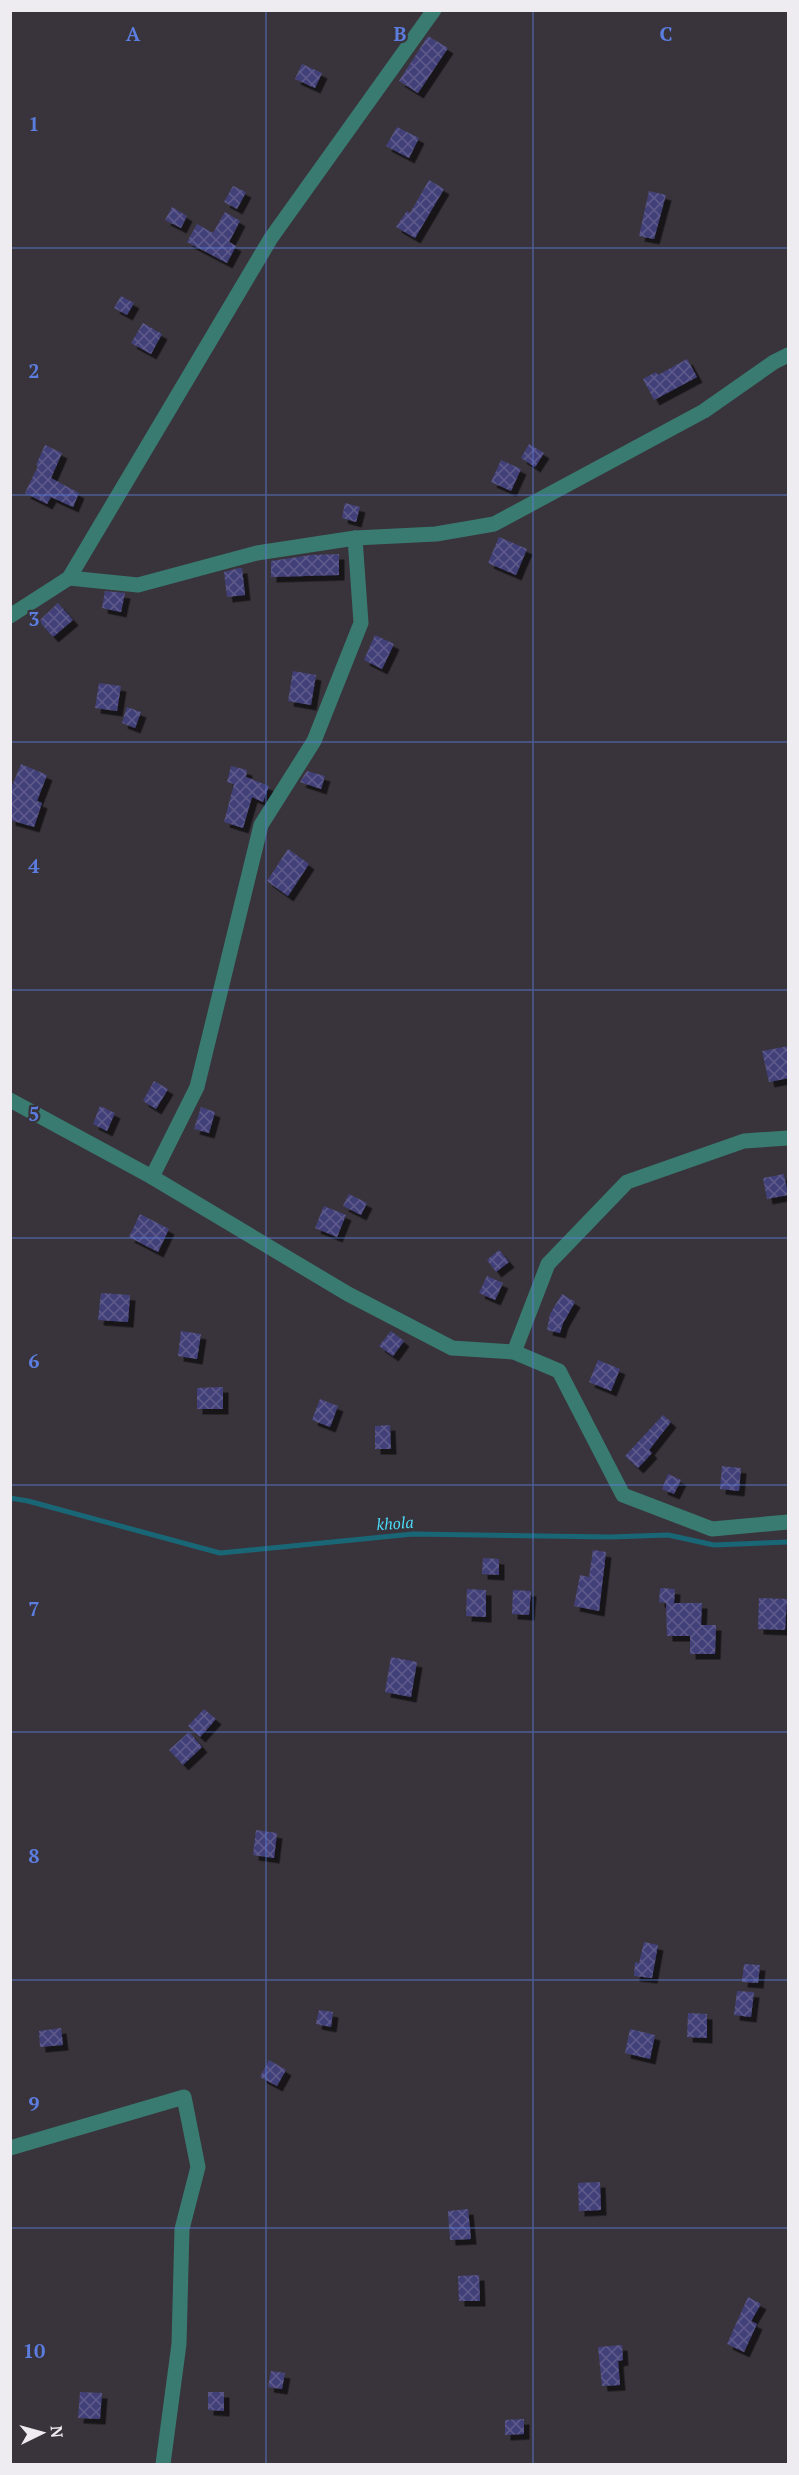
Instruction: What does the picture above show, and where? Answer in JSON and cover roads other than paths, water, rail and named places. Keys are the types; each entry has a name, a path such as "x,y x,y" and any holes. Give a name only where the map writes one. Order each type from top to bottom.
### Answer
{"street":[{"path":"10,616 69,578 271,238 434,10"},
{"path":"69,578 138,585 257,553 355,538 436,534 494,524 704,411 774,362 789,355"},
{"path":"152,1176 197,1087 261,825 314,741 361,623 355,538"},
{"path":"10,1100 152,1176 348,1294 452,1348 514,1352 559,1371 623,1495 712,1529 789,1522"},
{"path":"514,1352 548,1264 627,1182 744,1141 789,1138"},
{"path":"10,2148 184,2097 198,2167 182,2229 179,2344 163,2464"}],"waterway":[{"name":"khola","path":"10,1498 220,1553 413,1534 610,1537 668,1535 714,1545 788,1542"}]}
